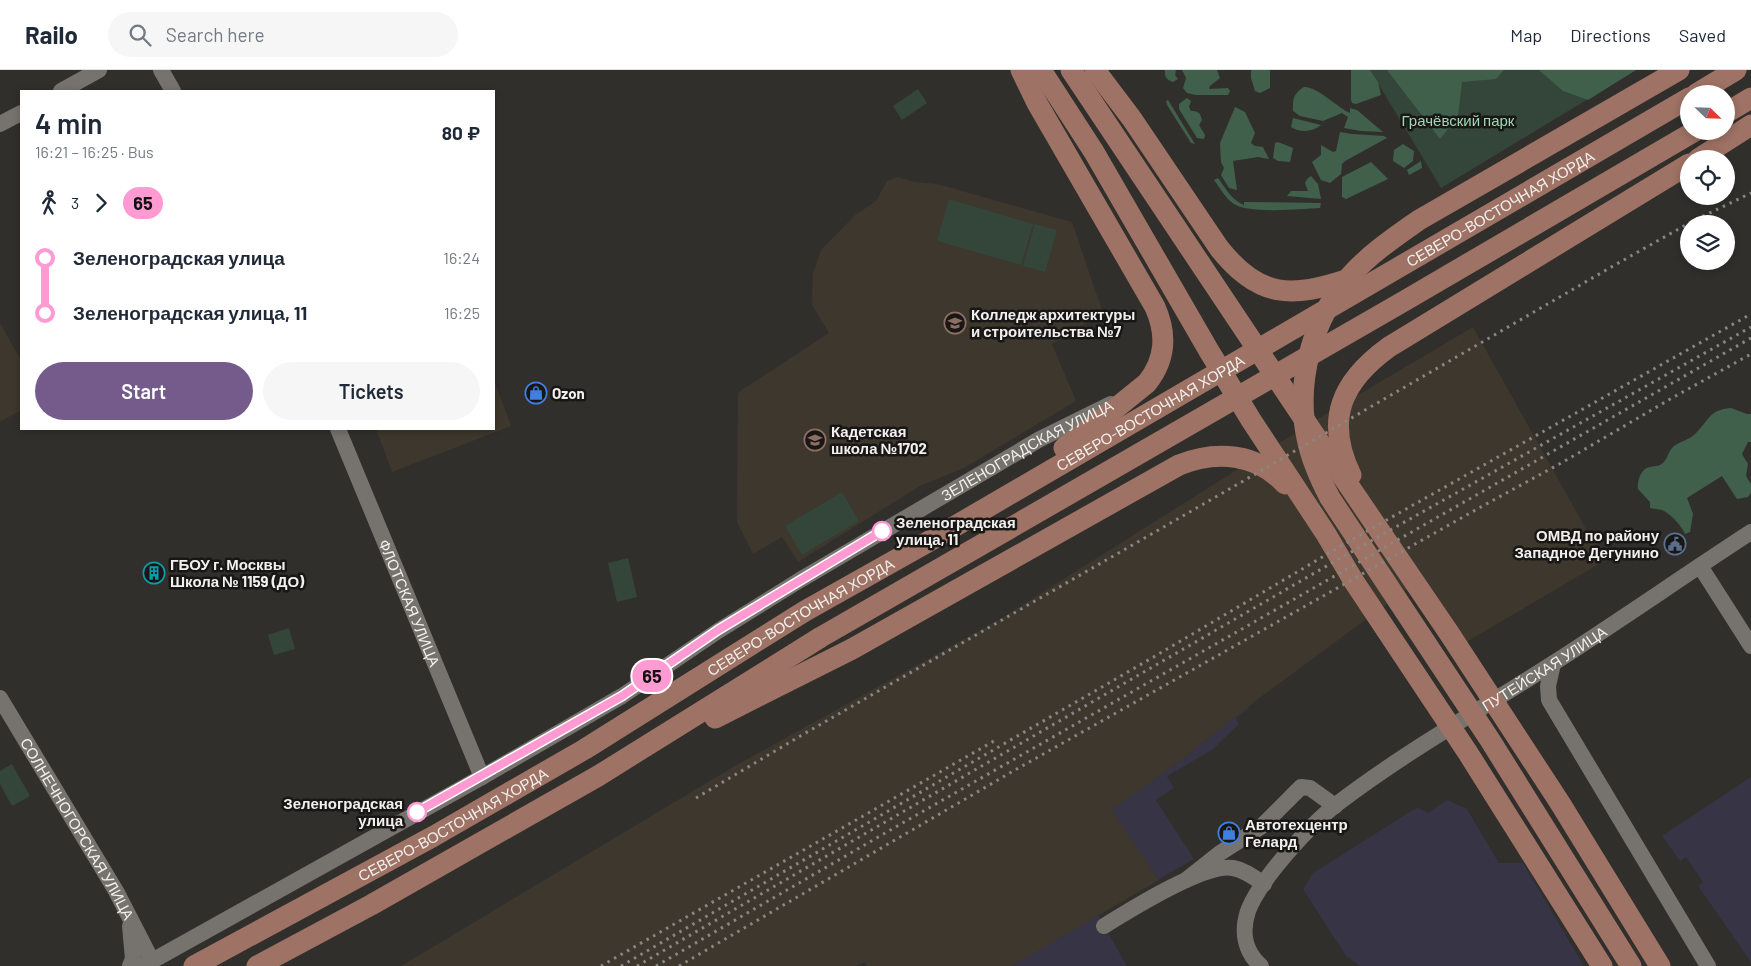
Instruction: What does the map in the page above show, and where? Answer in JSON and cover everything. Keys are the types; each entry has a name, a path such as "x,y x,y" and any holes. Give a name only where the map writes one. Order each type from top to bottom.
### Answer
{"main road":[{"path":"933,539 1022,479 1100,421 1153,376 1161,360 1164,344 1160,319 1145,289 1037,103 1021,70"},
{"path":"1042,70 1142,233 1230,385 1326,534 1353,580 1474,761 1602,966"},
{"path":"1630,964 1490,740 1330,498 1313,460 1307,438 1303,390 1309,356 1325,313 1338,291 1352,274 1385,244 1419,220 1679,70"},
{"path":"1711,85 1736,70"},
{"path":"1081,73 1128,113 1227,259 1245,275 1265,286 1286,292 1315,290 1359,275 1537,186"},
{"path":"1081,73 1320,445 1373,520 1525,749 1660,966"},
{"path":"1735,108 1751,98"},
{"name":"СЕВЕРО-ВОСТОЧНАЯ ХОРДА","path":"194,966 434,836 585,749 805,611 933,539 1680,103"},
{"path":"1712,150 1751,125"},
{"name":"СЕВЕРО-ВОСТОЧНАЯ ХОРДА","path":"257,966 371,905 598,776 821,637 1680,140"},
{"path":"1373,520 1346,464 1339,437 1340,410 1355,377 1365,366 1389,347 1680,169"},
{"path":"598,776 852,649 1178,465 1193,459 1207,456 1228,456 1258,463 1279,477 1326,534"}],"street":[{"path":"62,90 100,70"},
{"path":"161,70 172,90"},
{"path":"0,124 20,114"},
{"name":"ЗЕЛЕНОГРАДСКАЯ УЛИЦА","path":"148,964 482,777 622,696 718,630 962,484 1040,439 1136,392"},
{"name":"ФЛОТСКАЯ УЛИЦА","path":"338,430 482,777"},
{"name":"ПУТЕЙСКАЯ УЛИЦА","path":"1261,966 1246,947 1245,937 1249,911 1264,884 1286,854 1335,806 1385,769 1552,664 1751,532"},
{"path":"1700,566 1751,646"},
{"path":"1552,664 1548,686 1549,700 1708,966"},
{"name":"СОЛНЕЧНОГОРСКАЯ УЛИЦА","path":"0,698 116,891 148,964"},
{"path":"1186,880 1220,853 1262,826 1301,787 1310,788 1335,806"},
{"path":"1104,926 1148,899 1186,880 1216,870 1232,868 1244,871 1264,884"},
{"path":"129,917 132,959 130,966"}],"shaded area":[{"name":"Колледж архитектуры и строительства №7","path":"898,177 915,182 937,184 1072,222 1103,313 1052,344 1076,401 964,468 920,486 798,562 782,537 753,554 737,522 738,394 829,333 812,305 813,273 821,250 855,215 876,201 887,181"},
{"path":"0,323 20,358 20,411 0,422"},
{"path":"1473,327 1604,561 1458,647 1418,581 1246,708 1184,758 1112,810 1159,880 1012,966 867,966 865,962 856,966 401,966 733,767 1000,619 1324,415"},
{"path":"495,383 511,426 392,472 376,430 495,430"},
{"path":"1242,698 1249,708 1236,718 1239,724 1212,750 1167,776 1174,788 1156,800 1194,859 1098,915 1127,966 867,966 865,962 856,966"},
{"path":"1751,777 1751,962 1698,886 1703,882 1686,857 1680,861 1662,836"},
{"path":"1447,800 1467,809 1499,863 1523,863 1584,966 1360,966 1346,956 1303,889 1313,873 1411,811 1418,808 1428,813"}],"green space":[{"path":"1165,70 1176,70 1175,75 1178,79 1173,82 1166,78"},
{"path":"1182,70 1217,70 1220,78 1209,89 1228,88 1230,91 1228,95 1196,95 1187,93 1183,88 1186,78"},
{"path":"1251,70 1270,70 1270,88 1260,93 1255,91"},
{"path":"1351,70 1370,70 1378,82 1381,95 1356,104 1352,103"},
{"name":"Грачёвский парк","path":"1370,70 1636,70 1441,188"},
{"path":"1387,70 1504,70 1496,79 1462,82 1458,116 1440,139"},
{"path":"1539,70 1636,70 1588,100 1563,91"},
{"path":"1304,87 1321,93 1350,113 1350,108 1357,110 1383,132 1344,128 1348,117 1342,113 1323,121 1300,116 1293,111 1294,100 1298,92"},
{"path":"918,89 927,103 902,120 893,106"},
{"path":"1187,98 1191,101 1189,107 1191,111 1199,113 1201,116 1202,120 1199,125 1205,135 1204,139 1197,138 1179,109 1179,104"},
{"path":"1168,100 1195,144 1191,143 1167,105 1166,101"},
{"path":"1235,107 1245,112 1255,133 1251,143 1255,146 1263,147 1269,159 1258,157 1233,161 1237,190 1229,188 1221,175 1224,168 1221,162 1220,143"},
{"path":"1293,118 1321,125 1310,130 1298,130 1291,127"},
{"path":"1340,132 1384,136 1387,138 1345,161 1342,164 1341,174 1330,183 1321,180 1312,162 1321,155 1321,145 1333,152 1336,151"},
{"path":"1278,142 1293,148 1290,162 1278,161 1273,158 1275,143"},
{"path":"1403,144 1414,151 1413,161 1404,168 1393,161 1394,150"},
{"path":"1421,161 1422,168 1409,175 1407,170"},
{"path":"1371,162 1388,179 1346,199 1342,197 1342,177"},
{"path":"1311,176 1318,184 1321,199 1287,196 1291,191 1308,191 1305,183"},
{"path":"1218,178 1232,197 1244,205 1244,202 1321,203 1320,208 1263,210 1241,207 1231,202 1226,196 1214,180"},
{"path":"949,199 1033,224 1021,265 937,241"},
{"path":"1035,224 1057,230 1045,272 1023,266"},
{"path":"1731,408 1751,414 1751,442 1748,442 1742,454 1748,464 1746,476 1751,484 1751,493 1748,497 1737,499 1722,476 1687,498 1693,514 1690,532 1685,534 1669,514 1662,510 1650,508 1650,502 1638,489 1639,477 1645,469 1662,464 1672,448 1693,436 1713,413"},
{"path":"842,492 859,521 802,555 785,526"},
{"path":"628,558 637,597 617,602 608,563"},
{"path":"289,628 295,649 274,655 268,635"},
{"path":"12,764 30,796 12,806 0,784 0,771"}],"railway":[{"path":"696,798 1613,266 1691,222 1751,193"},
{"path":"621,966 1346,543 1751,314"},
{"path":"637,966 1330,564 1751,327"},
{"path":"656,966 1751,338"},
{"path":"679,966 1015,770 1563,462 1751,354"},
{"path":"601,966 994,741"}],"bus line":[{"name":"65","path":"417,812 482,777 622,696 718,630 882,531"}],"place":[{"name":"Колледж архитектуры и строительства №7","path":"955,323"},
{"name":"Ozon","path":"536,393"},
{"name":"Кадетская школа №1702","path":"815,440"},
{"name":"Зеленоградская улица, 11","path":"882,531"},
{"name":"ОМВД по району Западное Дегунино","path":"1675,544"},
{"name":"ГБОУ г. Москвы Школа № 1159 (ДО)","path":"154,573"},
{"name":"Зеленоградская улица","path":"417,812"},
{"name":"Автотехцентр Гелард","path":"1229,833"}]}
